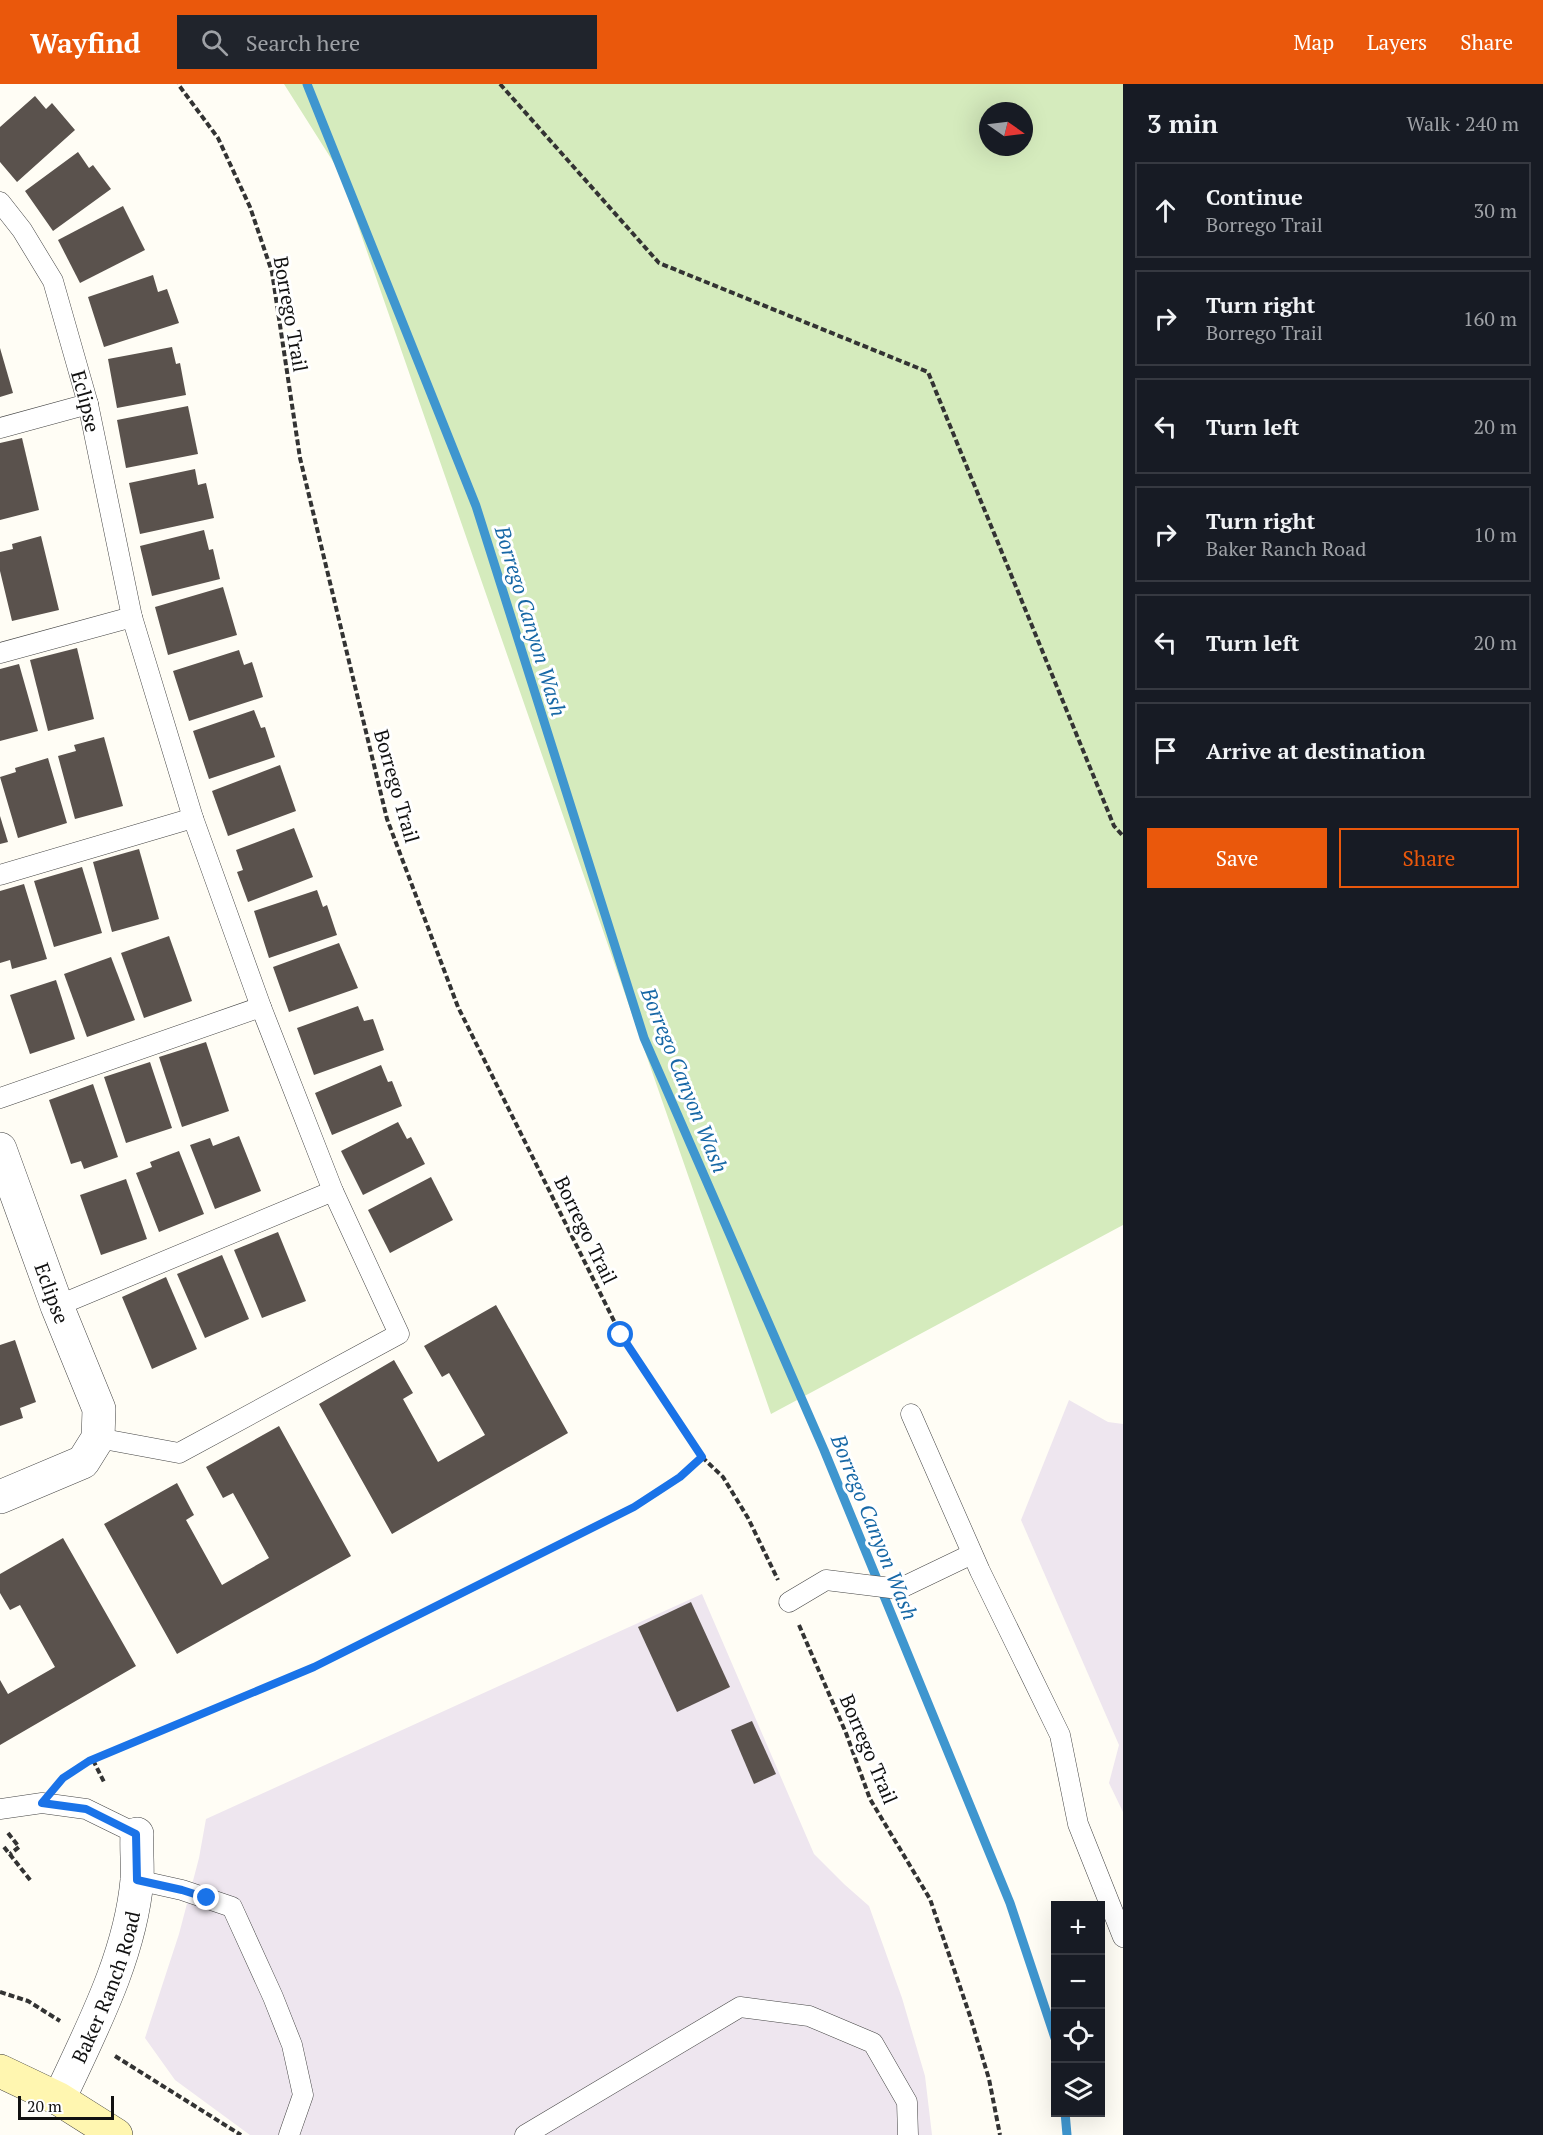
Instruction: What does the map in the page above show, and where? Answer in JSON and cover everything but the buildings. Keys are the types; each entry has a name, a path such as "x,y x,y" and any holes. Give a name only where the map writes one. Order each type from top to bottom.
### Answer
{"street":[{"name":"Eclipse","path":"0,1149 57,1305 99,1409 98,1438"},
{"path":"0,1497 83,1462 98,1438"},
{"name":"Baker Ranch Road","path":"59,2099 91,2029 126,1942 137,1880 136,1834"},
{"path":"0,2071 59,2099 117,2135"}],"lane":[{"name":"Eclipse","path":"0,202 22,230 53,281 88,404 132,617 194,818 261,1007 333,1191 399,1334 179,1453 98,1438"},
{"path":"0,428 88,404"},
{"path":"0,653 132,617"},
{"path":"0,875 194,818"},
{"path":"0,1098 261,1007"},
{"path":"57,1305 333,1191"},
{"path":"911,1414 972,1554 1060,1735 1078,1824 1123,1937"},
{"path":"789,1602 826,1580 899,1589 972,1554"},
{"path":"0,1809 42,1803 86,1809 136,1834"},
{"path":"137,1880 182,1890 232,1907 273,1996 292,2045 303,2095 289,2135"},
{"path":"525,2135 740,2007 809,2016 873,2043 907,2102 908,2135"}],"path":[{"name":"Borrego Trail","path":"178,84 218,138 250,207 272,272 300,458 387,819 458,1006 621,1335 702,1457 723,1477 748,1518 789,1602 846,1733 870,1799 930,1899 989,2079 1000,2135"},
{"path":"500,84 659,263 928,372 1114,826 1123,836"},
{"path":"0,1839 21,1824 63,1778 93,1760 314,1667 634,1507 680,1477 702,1457"},
{"path":"93,1760 105,1784"},
{"path":"8,1833 19,1846 10,1854"},
{"path":"4,1846 31,1881"},
{"path":"0,1992 28,2001"},
{"path":"138,2070 241,2135"}],"shaded area":[{"path":"1069,1400 1108,1422 1123,1424 1123,1812 1109,1783 1119,1745 1021,1520"},
{"path":"702,1594 814,1854 869,1906 902,1998 925,2076 932,2135 250,2135 175,2080 145,2038 179,1934 199,1858 206,1819"}],"green space":[{"path":"284,84 1123,84 1123,1225 771,1414 339,171"}],"waterway":[{"name":"Borrego Canyon Wash","path":"307,84 476,506 644,1038 824,1450 1010,1903 1051,2026"},
{"name":"Borrego Canyon Wash","path":"1065,2117 1067,2135"}],"route":[{"path":"207,1898 137,1880 136,1834 86,1809 42,1803 63,1778 89,1761 314,1667 634,1507 680,1477 702,1457 621,1335"}]}
